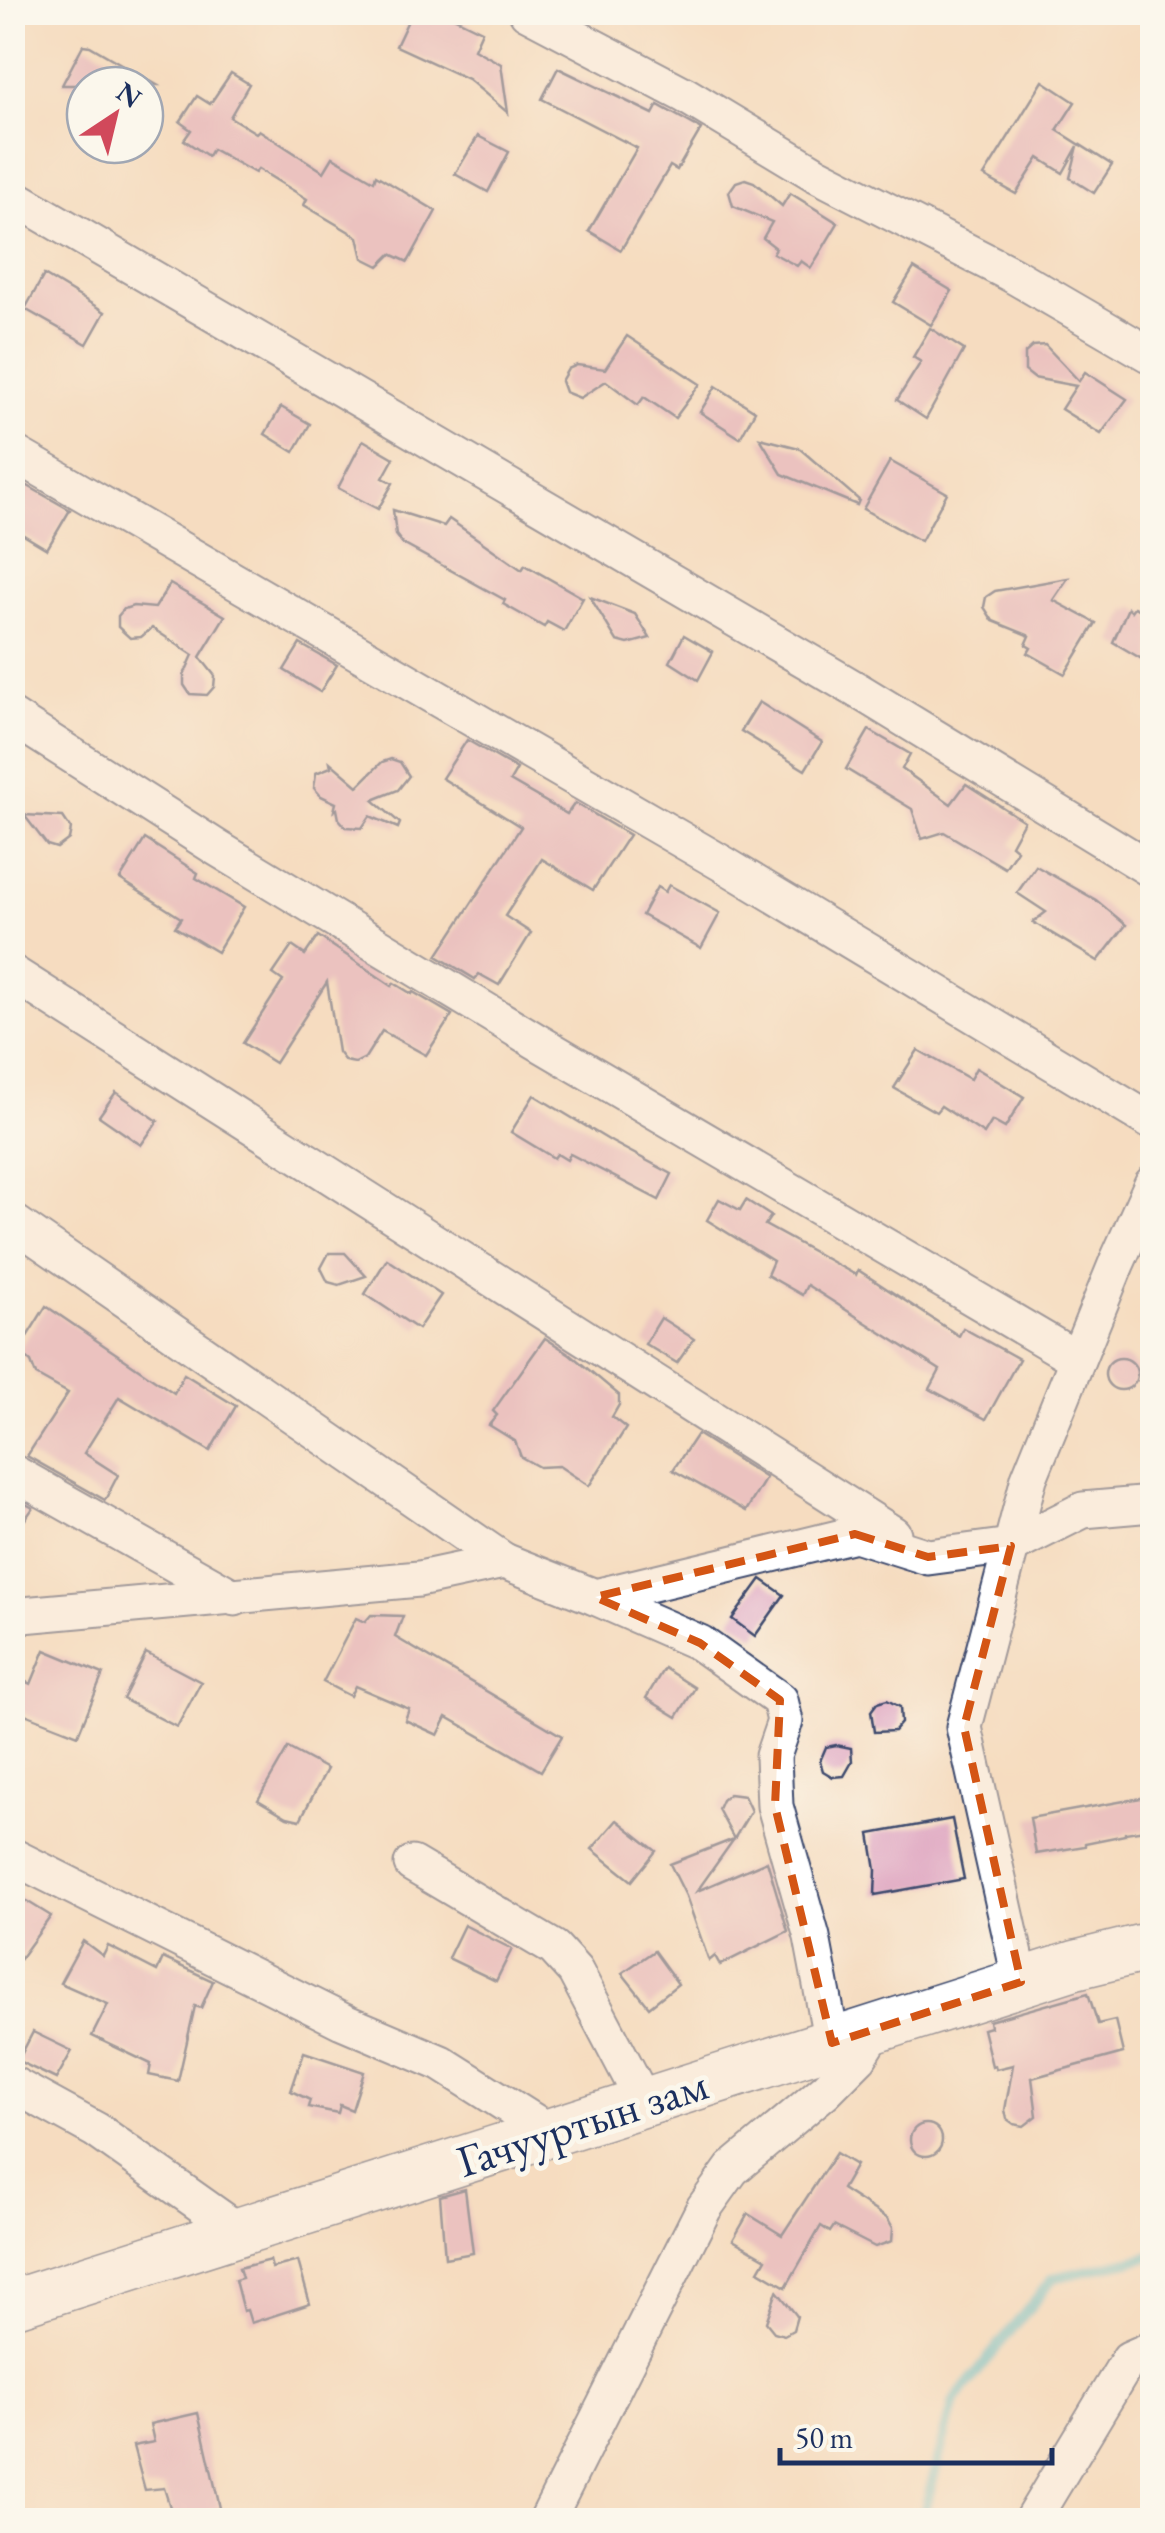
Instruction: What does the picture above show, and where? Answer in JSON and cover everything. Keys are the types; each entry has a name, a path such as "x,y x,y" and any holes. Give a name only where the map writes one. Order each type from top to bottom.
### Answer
{"main road":[{"name":"Гачууртын зам","path":"12,2304 1075,1964 1152,1946"}],"street":[{"path":"527,12 684,95 816,174 1011,274 1152,356"},
{"path":"12,196 862,693 1152,870"},
{"path":"12,452 708,856 1152,1122"},
{"path":"12,717 216,848 536,1041 1077,1359"},
{"path":"12,973 928,1556"},
{"path":"1021,1982 964,1727 1030,1478 1152,1184"},
{"path":"12,1221 504,1561 700,1643 780,1700 785,1721 772,1756 775,1806 812,1937 832,2042"},
{"path":"12,1472 235,1598"},
{"path":"595,1597 855,1534 928,1556 1011,1546 1083,1510 1152,1504"},
{"path":"12,1616 419,1579 504,1561"},
{"path":"12,1856 342,2021 441,2063 550,2132"},
{"path":"412,1864 554,1948 575,1971 644,2102"},
{"path":"547,2520 704,2208 732,2169 826,2090 859,2056 877,2028"},
{"path":"12,2084 96,2130 240,2232"},
{"path":"1032,2520 1129,2359 1152,2349"}],"highlighted area":[{"path":"855,1534 928,1557 1011,1546 964,1727 1021,1982 832,2043 775,1806 780,1700 700,1643 595,1597"}],"building":[{"path":"412,12 443,12 482,31 474,49 501,64 508,113 468,79 396,46"},
{"path":"83,45 123,65 72,65"},
{"path":"558,68 653,114 658,105 701,129 677,170 670,166 621,250 589,231 637,148 542,99"},
{"path":"231,73 249,84 230,117 256,133 259,130 324,172 333,157 374,181 376,175 436,211 408,262 391,254 379,266 363,258 358,237 304,205 307,199 258,169 255,173 212,149 208,156 184,140 191,130 180,122 197,96 210,104"},
{"path":"1043,81 1075,102 1057,130 1112,165 1094,193 1070,178 1078,146 1063,173 1039,158 1016,194 984,176"},
{"path":"478,136 509,152 488,192 455,174"},
{"path":"745,179 782,206 790,193 838,223 811,268 801,261 797,266 773,253 776,248 763,238 772,222 733,206 729,192 736,182"},
{"path":"914,268 952,291 931,325 893,302"},
{"path":"44,275 105,312 87,344 25,309"},
{"path":"930,328 964,350 926,419 897,400 921,362 913,357"},
{"path":"627,336 700,384 675,418 644,397 638,405 606,381 580,398 565,392 561,381 568,369 577,365 605,369"},
{"path":"1045,345 1079,381 1085,372 1127,399 1101,434 1061,409 1076,386 1034,378 1025,371 1025,353 1033,346"},
{"path":"716,386 755,411 740,438 700,412"},
{"path":"281,407 310,424 294,452 265,434"},
{"path":"760,438 799,448 859,500 857,505 782,474"},
{"path":"363,440 394,458 383,478 393,483 378,509 338,488"},
{"path":"890,461 947,493 921,541 863,509"},
{"path":"12,477 70,510 47,549 12,528"},
{"path":"393,510 444,526 449,519 522,570 525,565 583,598 564,631 547,622 544,627 503,604 505,600 403,544 396,535"},
{"path":"1068,578 1053,600 1096,623 1065,674 1028,653 1030,636 993,621 984,607 986,597 995,591"},
{"path":"170,584 225,616 200,657 215,676 214,687 207,695 190,694 184,685 193,655 152,628 141,637 130,638 118,627 118,616 124,609 155,608"},
{"path":"590,597 635,614 650,638 628,644 617,641"},
{"path":"1134,607 1152,617 1152,665 1113,642 1128,608 1131,611"},
{"path":"684,635 713,652 698,680 670,662"},
{"path":"300,644 337,665 320,692 284,670"},
{"path":"759,702 822,742 805,770 741,731"},
{"path":"869,730 910,754 902,769 951,804 966,784 1024,821 1011,845 1017,850 1005,868 944,832 922,839 912,809 846,769"},
{"path":"467,740 517,769 510,781 567,814 575,803 629,835 593,890 542,859 505,916 531,933 499,985 479,974 475,979 437,956 521,827 442,778"},
{"path":"330,762 358,786 382,762 400,762 409,776 398,790 373,800 400,823 398,828 370,816 362,828 346,827 337,809 334,811 336,803 314,788 316,773 331,767"},
{"path":"24,815 63,817 71,829 69,839 57,848 47,845"},
{"path":"145,839 198,873 196,878 244,907 217,952 175,927 181,918 120,879"},
{"path":"1036,866 1096,900 1126,925 1098,961 1033,922 1046,912 1017,893"},
{"path":"669,885 720,913 701,948 642,915 657,887 665,892"},
{"path":"318,936 392,986 394,983 413,992 452,1015 426,1055 382,1031 365,1058 355,1063 345,1061 338,1052 327,982 275,1063 243,1043 283,981 273,974 292,946 305,955"},
{"path":"918,1050 970,1079 976,1068 1024,1097 1005,1128 992,1121 984,1134 941,1106 936,1112 894,1088"},
{"path":"116,1092 158,1121 141,1145 99,1116"},
{"path":"534,1095 672,1174 659,1200 570,1154 567,1160 557,1154 554,1158 511,1132"},
{"path":"719,1199 740,1210 746,1200 771,1216 765,1225 856,1275 858,1270 959,1336 963,1328 1019,1359 986,1419 930,1389 940,1370 807,1285 802,1295 767,1275 773,1261 707,1220"},
{"path":"329,1253 345,1253 366,1276 339,1285 328,1282 321,1268"},
{"path":"387,1259 441,1295 418,1329 365,1294"},
{"path":"46,1306 174,1393 184,1374 236,1406 210,1451 119,1397 84,1453 118,1475 105,1500 27,1456 68,1393 36,1375 31,1362 18,1351"},
{"path":"661,1318 694,1339 677,1363 645,1344"},
{"path":"545,1338 619,1395 619,1405 612,1417 626,1428 589,1486 559,1466 539,1467 521,1457 515,1441 489,1425 497,1415 493,1411"},
{"path":"1121,1358 1132,1363 1137,1374 1132,1385 1121,1390 1110,1385 1105,1374 1110,1363"},
{"path":"697,1434 766,1478 746,1511 673,1470"},
{"path":"12,1497 33,1508 12,1538"},
{"path":"761,1579 784,1595 755,1636 732,1619"},
{"path":"371,1615 403,1616 395,1637 562,1736 541,1771 447,1717 438,1735 405,1720 409,1709 355,1686 350,1696 323,1682 356,1618 365,1622"},
{"path":"45,1650 103,1674 78,1735 12,1709 12,1676 31,1684"},
{"path":"146,1653 201,1682 177,1727 123,1699"},
{"path":"664,1668 695,1688 677,1717 646,1698"},
{"path":"887,1700 900,1707 901,1723 894,1731 874,1732 871,1711 877,1703"},
{"path":"826,1747 851,1748 852,1762 844,1776 833,1777 823,1771 820,1761"},
{"path":"288,1748 327,1769 300,1820 258,1800"},
{"path":"729,1794 744,1796 751,1811 734,1839 718,1809"},
{"path":"1152,1796 1152,1829 1036,1854 1030,1818"},
{"path":"952,1819 964,1879 875,1895 876,1870 870,1834"},
{"path":"617,1820 656,1851 632,1881 592,1849"},
{"path":"734,1839 697,1891 767,1861 788,1931 720,1965 715,1956 709,1961 670,1864"},
{"path":"12,1892 51,1916 12,1970"},
{"path":"464,1925 512,1949 496,1981 448,1958"},
{"path":"83,1941 103,1956 108,1946 157,1971 163,1958 213,1981 201,2008 195,2006 178,2081 149,2075 151,2064 92,2036 108,2004 60,1983"},
{"path":"654,1951 678,1984 649,2007 622,1973"},
{"path":"1088,1993 1098,2024 1115,2020 1123,2053 1032,2078 1037,2116 1024,2126 1014,2124 1007,2119 1005,2110 1013,2065 996,2069 992,2066 983,2029 990,2027 989,2021"},
{"path":"33,2032 72,2051 56,2079 18,2061"},
{"path":"304,2052 364,2072 352,2110 340,2105 338,2113 308,2107 310,2100 291,2091"},
{"path":"926,2124 937,2129 942,2140 937,2151 926,2156 915,2151 910,2140 915,2129"},
{"path":"836,2153 856,2165 842,2189 888,2219 893,2228 892,2241 875,2247 834,2226 830,2232 821,2226 786,2287 759,2271 766,2259 733,2240 748,2214 782,2235"},
{"path":"465,2189 473,2253 445,2258 440,2196"},
{"path":"270,2260 272,2268 298,2261 310,2304 251,2323 247,2310 243,2311 235,2280 242,2278 239,2268"},
{"path":"777,2291 797,2316 793,2330 784,2335 774,2332 766,2322"},
{"path":"198,2413 220,2508 189,2520 174,2520 164,2488 145,2490 133,2446 154,2442 150,2424"}],"waterway":[{"path":"922,2520 954,2401 1053,2278 1152,2256"}]}
